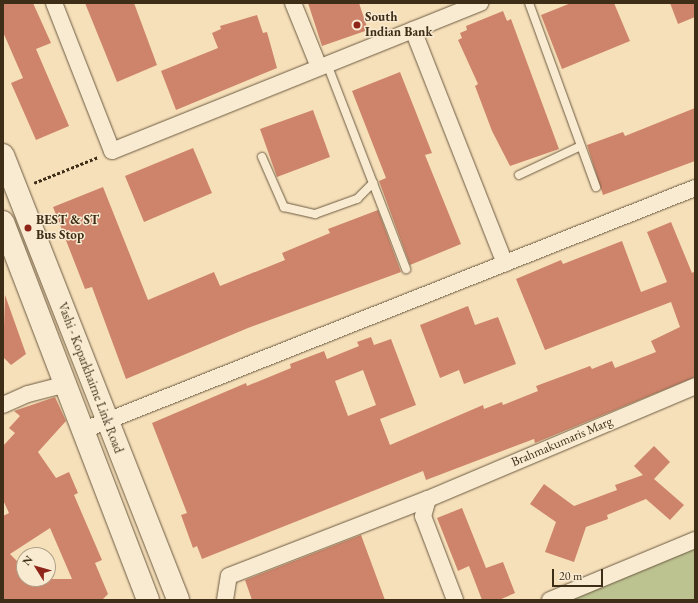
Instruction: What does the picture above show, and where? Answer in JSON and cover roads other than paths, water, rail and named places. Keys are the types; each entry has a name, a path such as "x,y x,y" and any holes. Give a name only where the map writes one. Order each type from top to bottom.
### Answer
{"main road":[{"name":"Vashi - Koparkhairne Link Road","path":"3,155 178,600"},
{"name":"Vashi - Koparkhairne Link Road","path":"3,222 67,384 148,600"}],"street":[{"path":"54,3 112,151 480,3"},
{"path":"293,3 323,66"},
{"path":"413,30 505,263"},
{"path":"84,430 695,188"},
{"path":"3,405 28,394 67,384"},
{"name":"Brahmakumaris Marg","path":"225,600 229,576 428,499 695,386"},
{"path":"428,499 423,516 455,600"},
{"path":"550,600 695,540"}],"lane":[{"path":"529,3 596,187"},
{"path":"323,66 373,183 406,269"},
{"path":"519,175 581,146"},
{"path":"262,157 284,207 315,214 357,199 373,183"}],"place":[{"name":"South Indian Bank","path":"357,25"},
{"name":"BEST & ST Bus Stop","path":"28,228"}]}
